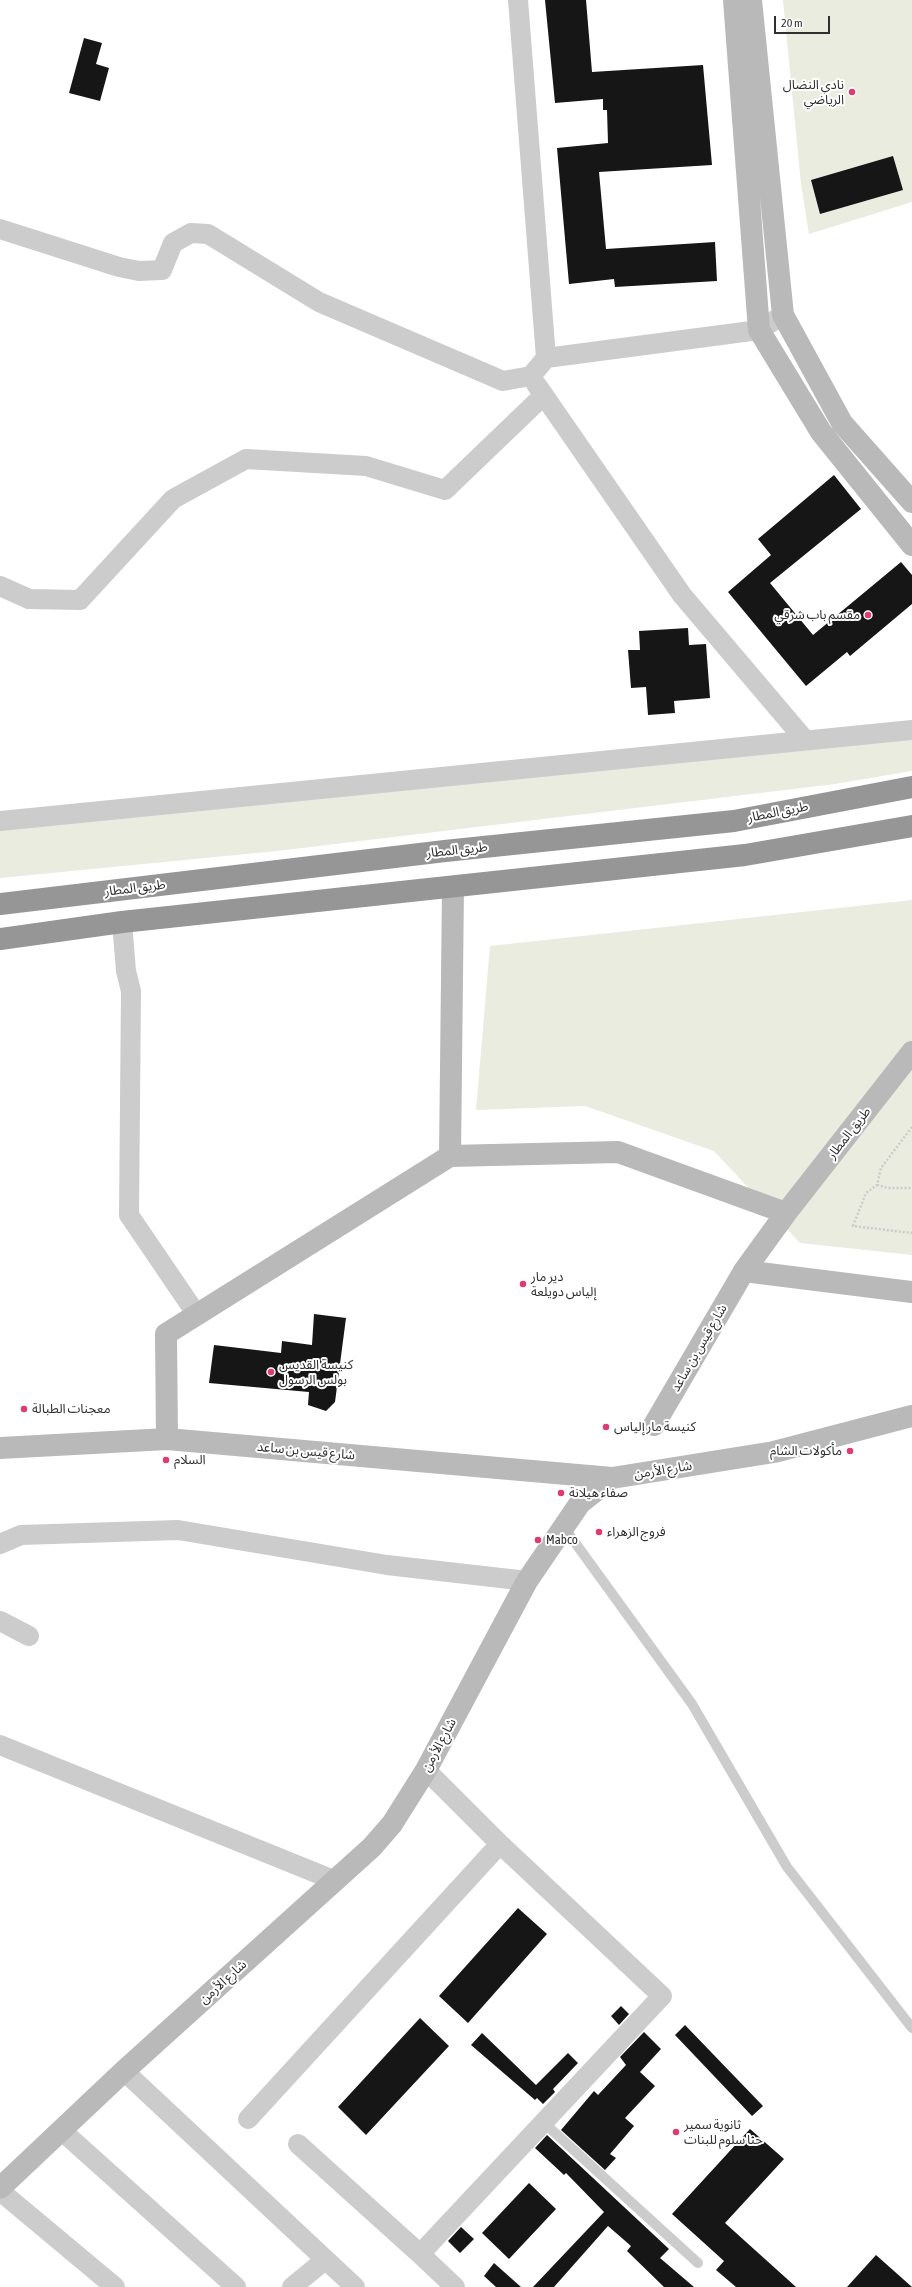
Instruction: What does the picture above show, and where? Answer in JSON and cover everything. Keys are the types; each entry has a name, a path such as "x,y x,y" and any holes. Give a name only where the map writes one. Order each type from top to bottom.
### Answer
{"highway":[{"name":"طريق المطار","path":"0,904 446,851 734,821 912,787"},
{"path":"0,939 122,922 453,888 745,855 912,826"}],"main road":[{"path":"734,0 758,330 821,432 912,545"},
{"path":"751,0 782,315 842,423 912,502"},
{"path":"450,1156 453,888"},
{"name":"طريق المطار","path":"744,1271 786,1213 912,1052"},
{"path":"167,1439 166,1334 450,1156 618,1152 786,1213"},
{"path":"744,1271 912,1292"},
{"name":"شارع قيس بن ساعد","path":"654,1425 744,1271"},
{"name":"شارع الأرمن","path":"0,2189 124,2071 336,1881 372,1847 392,1824 426,1770 527,1581 580,1503 612,1478 774,1452 912,1416"},
{"name":"شارع قيس بن ساعد","path":"0,1448 167,1439 612,1478"}],"street":[{"path":"518,0 546,358"},
{"path":"0,229 118,267 139,271 162,270 173,243 191,233 208,234 327,306 503,381 531,376 546,358 758,330 782,315"},
{"path":"531,376 682,595 805,740"},
{"path":"0,586 29,599 80,600 173,499 246,459 366,466 445,490 544,395"},
{"path":"0,821 912,730"},
{"path":"122,922 126,971 131,991 128,1215 197,1315"},
{"path":"0,1544 21,1535 178,1530 386,1565 527,1581"},
{"path":"0,1621 29,1636"},
{"path":"0,1746 336,1881"},
{"path":"420,2254 662,1996 500,1844 426,1770"},
{"path":"248,2119 500,1844"},
{"path":"124,2071 354,2287"},
{"path":"61,2130 236,2287"},
{"path":"298,2144 455,2287"},
{"path":"0,2189 115,2287"},
{"path":"292,2287 325,2260"}],"lane":[{"path":"563,1526 692,1704 787,1867 912,2028"},
{"path":"543,2122 698,2264"}],"path":[{"path":"912,1127 881,1168 877,1185 866,1193 853,1226 912,1233"},
{"path":"877,1185 888,1188 912,1188"}],"shaded area":[{"name":"نادي النضال الرياضي","path":"783,0 912,0 912,202 809,234 801,184"},
{"path":"912,730 912,771 835,784 277,851 0,878 0,821"},
{"path":"912,900 912,1255 800,1243 714,1151 585,1106 476,1110 490,946"}],"building":[{"path":"545,0 586,0 592,72 703,65 712,165 599,172 606,249 715,242 717,281 615,287 614,279 569,284 557,148 608,143 607,110 603,110 603,99 555,103"},
{"path":"84,38 102,43 96,64 109,68 100,101 69,93"},
{"path":"893,156 903,190 820,214 811,180"},
{"path":"834,475 861,509 770,583 813,635 901,562 912,575 912,604 850,656 847,652 806,686 728,592 771,555 758,539"},
{"path":"688,628 689,645 706,644 710,698 674,701 675,713 648,715 646,687 631,688 628,650 640,650 639,631"},
{"path":"314,1314 346,1318 335,1402 326,1411 308,1405 309,1392 209,1383 214,1345 281,1353 282,1341 312,1345"},
{"path":"518,1908 547,1934 468,2023 439,1996"},
{"path":"621,2006 629,2014 619,2025 611,2016"},
{"path":"420,2018 449,2046 366,2135 338,2107"},
{"path":"685,2025 763,2106 752,2116 675,2035"},
{"path":"644,2032 661,2049 640,2072 655,2086 625,2118 634,2126 610,2154 616,2158 605,2170 561,2130 594,2091 598,2095 626,2065 620,2057"},
{"path":"482,2033 536,2085 568,2053 578,2063 553,2089 555,2092 543,2104 537,2098 535,2100 471,2045"},
{"path":"750,2129 784,2159 725,2223 796,2287 736,2287 716,2270 724,2261 672,2214"},
{"path":"547,2135 669,2249 660,2258 694,2287 664,2287 627,2251 631,2246 608,2226 554,2287 533,2287 604,2212 566,2173 564,2175 535,2148"},
{"path":"529,2183 556,2209 509,2259 482,2233"},
{"path":"461,2227 474,2239 460,2253 448,2241"},
{"path":"876,2255 912,2287 847,2287"},
{"path":"494,2263 521,2287 496,2287 484,2276"}],"place":[{"name":"نادي النضال الرياضي","path":"852,92"},
{"name":"مقسم باب شرقي","path":"868,615"},
{"name":"دير مار إلياس دويلعة","path":"523,1284"},
{"name":"كنيسة القديس بولس الرسول","path":"271,1372"},
{"name":"معجنات الطبالة","path":"24,1409"},
{"name":"كنيسة مار إلياس","path":"606,1427"},
{"name":"مأكولات الشام","path":"850,1451"},
{"name":"السلام","path":"166,1460"},
{"name":"صفاء هيلانة","path":"561,1493"},
{"name":"فروج الزهراء","path":"599,1532"},
{"name":"Mabco","path":"538,1540"},
{"name":"ثانوية سمير حنا سلوم للبنات","path":"676,2132"}]}
